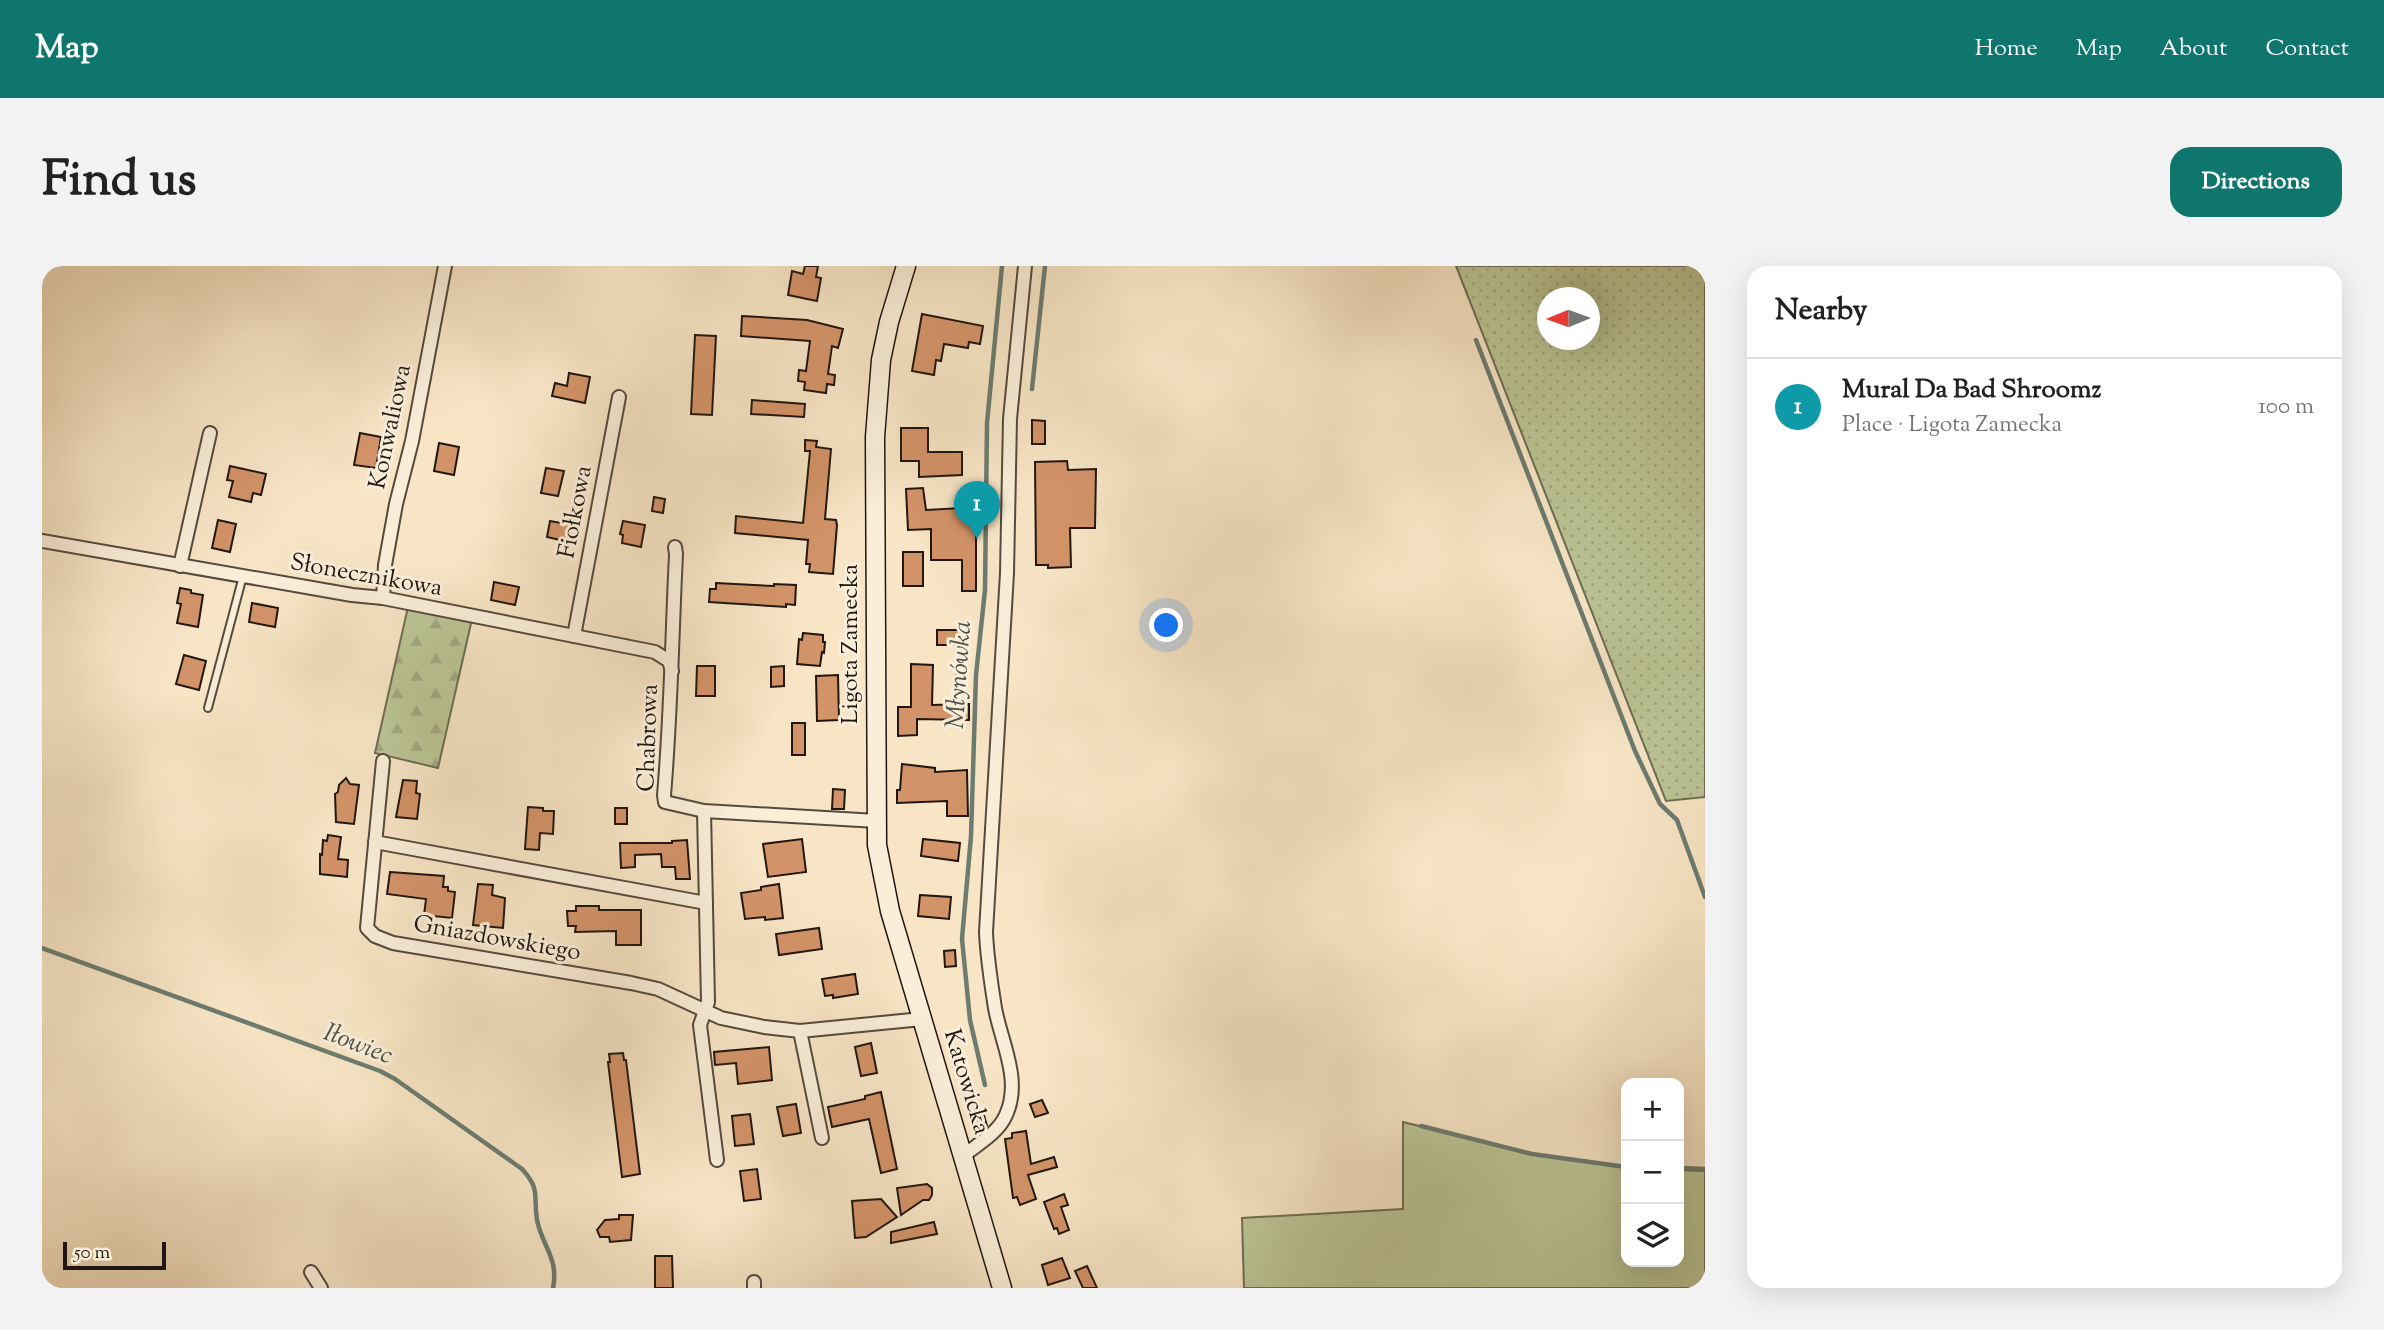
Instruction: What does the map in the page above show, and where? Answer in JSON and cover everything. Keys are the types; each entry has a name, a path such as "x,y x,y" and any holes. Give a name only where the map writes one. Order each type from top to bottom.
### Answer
{"main road":[{"name":"Ligota Zamecka","path":"906,266 881,360 875,437 877,845 883,879 922,1019"},
{"name":"Katowicka","path":"922,1019 1002,1288"}],"street":[{"name":"Konwaliowa","path":"383,598 396,504 412,441 445,266"},
{"name":"Katowicka","path":"963,1156 999,1126 1007,1114 1012,1091 1007,1050 996,1011 987,956 986,932 1007,573 1010,419 1025,266"},
{"name":"Fiołkowa","path":"574,636 619,397"},
{"path":"180,566 211,433"},
{"name":"Słonecznikowa","path":"42,541 352,595 383,598 655,652 669,661 672,671"},
{"name":"Chabrowa","path":"675,547 665,802 704,811 877,821"},
{"name":"Gniazdowskiego","path":"383,761 367,928 375,936 393,943 658,989 705,1012"},
{"path":"704,811 708,1002 700,1025 716,1160"},
{"path":"374,842 706,903"},
{"name":"Katowicka","path":"705,1012 764,1027 800,1031 922,1019"},
{"path":"800,1031 822,1138"},
{"path":"311,1272 321,1288"}],"lane":[{"path":"208,708 243,576"}],"green space":[{"path":"1456,266 1705,266 1705,797 1666,801"},
{"path":"408,607 472,619 438,768 375,753"},
{"path":"1403,1122 1532,1154 1621,1166 1621,1267 1684,1267 1684,1170 1705,1171 1705,1288 1244,1288 1242,1218 1403,1209"}],"building":[{"path":"805,266 818,266 816,277 821,278 817,301 788,295 792,271 803,274"},
{"path":"922,314 983,326 980,344 969,342 968,348 944,344 941,361 936,360 934,375 912,371"},
{"path":"742,316 807,320 843,329 838,348 832,346 828,374 835,375 834,385 827,384 826,393 804,390 805,382 798,381 799,370 806,371 810,341 741,336"},
{"path":"695,335 716,336 712,415 691,414"},
{"path":"569,373 590,377 585,403 552,396 555,383 567,386"},
{"path":"752,400 805,404 804,417 751,414"},
{"path":"1032,420 1045,421 1045,444 1032,444"},
{"path":"901,428 928,428 928,452 962,452 962,475 919,477 919,461 901,461"},
{"path":"360,433 381,437 376,468 354,465"},
{"path":"805,440 817,441 816,447 831,449 825,519 836,520 837,525 833,574 809,572 810,564 806,564 808,540 735,533 736,516 803,523 810,451 805,451"},
{"path":"439,443 459,447 454,475 434,471"},
{"path":"1067,461 1068,470 1096,469 1095,528 1070,528 1071,567 1048,568 1048,565 1036,565 1035,462"},
{"path":"230,466 266,474 261,495 253,493 251,502 229,497 233,481 227,480"},
{"path":"546,468 564,471 558,496 541,493"},
{"path":"923,488 926,510 980,507 981,523 976,523 976,591 962,591 962,560 931,560 931,529 908,530 906,489"},
{"path":"654,497 665,499 663,513 652,511"},
{"path":"218,520 236,524 230,552 212,548"},
{"path":"550,521 572,525 569,542 547,537"},
{"path":"623,521 645,525 641,547 622,543 623,535 620,534"},
{"path":"903,552 923,552 923,586 903,586"},
{"path":"494,582 519,587 515,605 491,600"},
{"path":"716,583 796,585 795,605 786,604 786,607 709,602 710,589 716,589"},
{"path":"180,588 203,595 198,627 177,623 181,604 177,603"},
{"path":"252,603 278,608 275,627 249,622"},
{"path":"937,630 964,630 964,645 937,645"},
{"path":"803,633 823,635 824,653 822,652 820,666 797,664 799,639 802,640"},
{"path":"184,655 206,661 199,690 176,684"},
{"path":"911,664 933,665 932,705 969,704 969,720 917,719 917,735 898,736 898,707 911,707"},
{"path":"957,665 968,667 966,682 955,681"},
{"path":"697,666 715,666 715,696 696,696"},
{"path":"784,666 784,686 771,687 771,667"},
{"path":"838,675 839,720 817,721 816,676"},
{"path":"792,723 805,723 805,755 792,755"},
{"path":"902,764 935,768 935,772 967,770 968,816 947,816 947,801 897,803"},
{"path":"346,778 350,784 359,785 354,824 336,822 335,794"},
{"path":"403,780 417,781 416,793 420,794 417,819 396,817"},
{"path":"833,789 845,790 844,809 832,809"},
{"path":"528,807 554,811 553,834 540,833 539,850 525,849"},
{"path":"615,808 627,808 627,824 615,824"},
{"path":"328,835 341,837 338,859 348,860 347,877 320,874 320,854 322,855 323,840 327,841"},
{"path":"802,839 806,872 768,877 763,844"},
{"path":"923,839 960,843 958,861 921,856"},
{"path":"687,840 690,879 676,879 675,867 662,867 661,854 635,855 635,867 621,868 620,843 672,843"},
{"path":"390,872 444,876 443,887 455,892 452,918 424,915 426,899 387,894"},
{"path":"478,884 493,885 492,895 505,898 503,928 473,925"},
{"path":"779,884 783,918 745,919 741,893"},
{"path":"920,895 951,897 949,919 918,916"},
{"path":"576,906 599,906 599,910 641,910 641,945 616,945 616,931 575,932 576,926 568,926 567,911 576,911"},
{"path":"819,928 822,949 779,955 776,934"},
{"path":"955,950 956,966 945,967 944,951"},
{"path":"855,974 858,994 833,998 833,995 825,996 822,979"},
{"path":"871,1043 877,1073 861,1076 855,1047"},
{"path":"769,1047 772,1080 738,1084 736,1063 715,1065 714,1052"},
{"path":"623,1053 640,1174 622,1177 608,1062 609,1054"},
{"path":"881,1092 897,1169 881,1173 869,1119 832,1127 828,1107 865,1099 865,1096"},
{"path":"1042,1100 1048,1113 1035,1117 1030,1104"},
{"path":"796,1104 801,1133 783,1136 777,1107"},
{"path":"983,1112 987,1126 975,1132 971,1115"},
{"path":"750,1114 754,1144 735,1146 732,1116"},
{"path":"1026,1131 1031,1164 1054,1157 1057,1167 1028,1175 1036,1199 1020,1205 1017,1197 1013,1198 1005,1139 1012,1138 1012,1133"},
{"path":"757,1169 761,1199 744,1201 740,1171"},
{"path":"927,1184 932,1188 929,1200 923,1200 901,1215 897,1188"},
{"path":"1064,1194 1068,1205 1061,1207 1069,1230 1059,1234 1057,1228 1054,1229 1044,1202"},
{"path":"881,1199 897,1217 866,1237 855,1238 852,1201"},
{"path":"619,1215 633,1215 631,1240 610,1242 609,1237 600,1237 597,1230 605,1220 619,1219"},
{"path":"934,1222 937,1234 891,1243 891,1232"},
{"path":"655,1256 672,1256 673,1288 655,1288"},
{"path":"1062,1258 1070,1278 1048,1285 1042,1265"},
{"path":"1087,1266 1097,1288 1083,1288 1075,1271"}],"waterway":[{"name":"Młynówka","path":"985,1085 970,1020 962,939 971,836 976,675 985,590 987,423 1002,266"},
{"path":"1032,389 1045,266"},
{"path":"1476,340 1635,751 1660,804 1677,820 1705,897"},
{"name":"Iłowiec","path":"42,948 380,1071 395,1079 522,1169 528,1176 534,1188 539,1229 554,1268 553,1288"},
{"path":"1421,1126 1532,1154 1621,1166"},
{"path":"1684,1168 1705,1169"}],"place":[{"name":"Mural Da Bad Shroomz","path":"977,539"}]}
